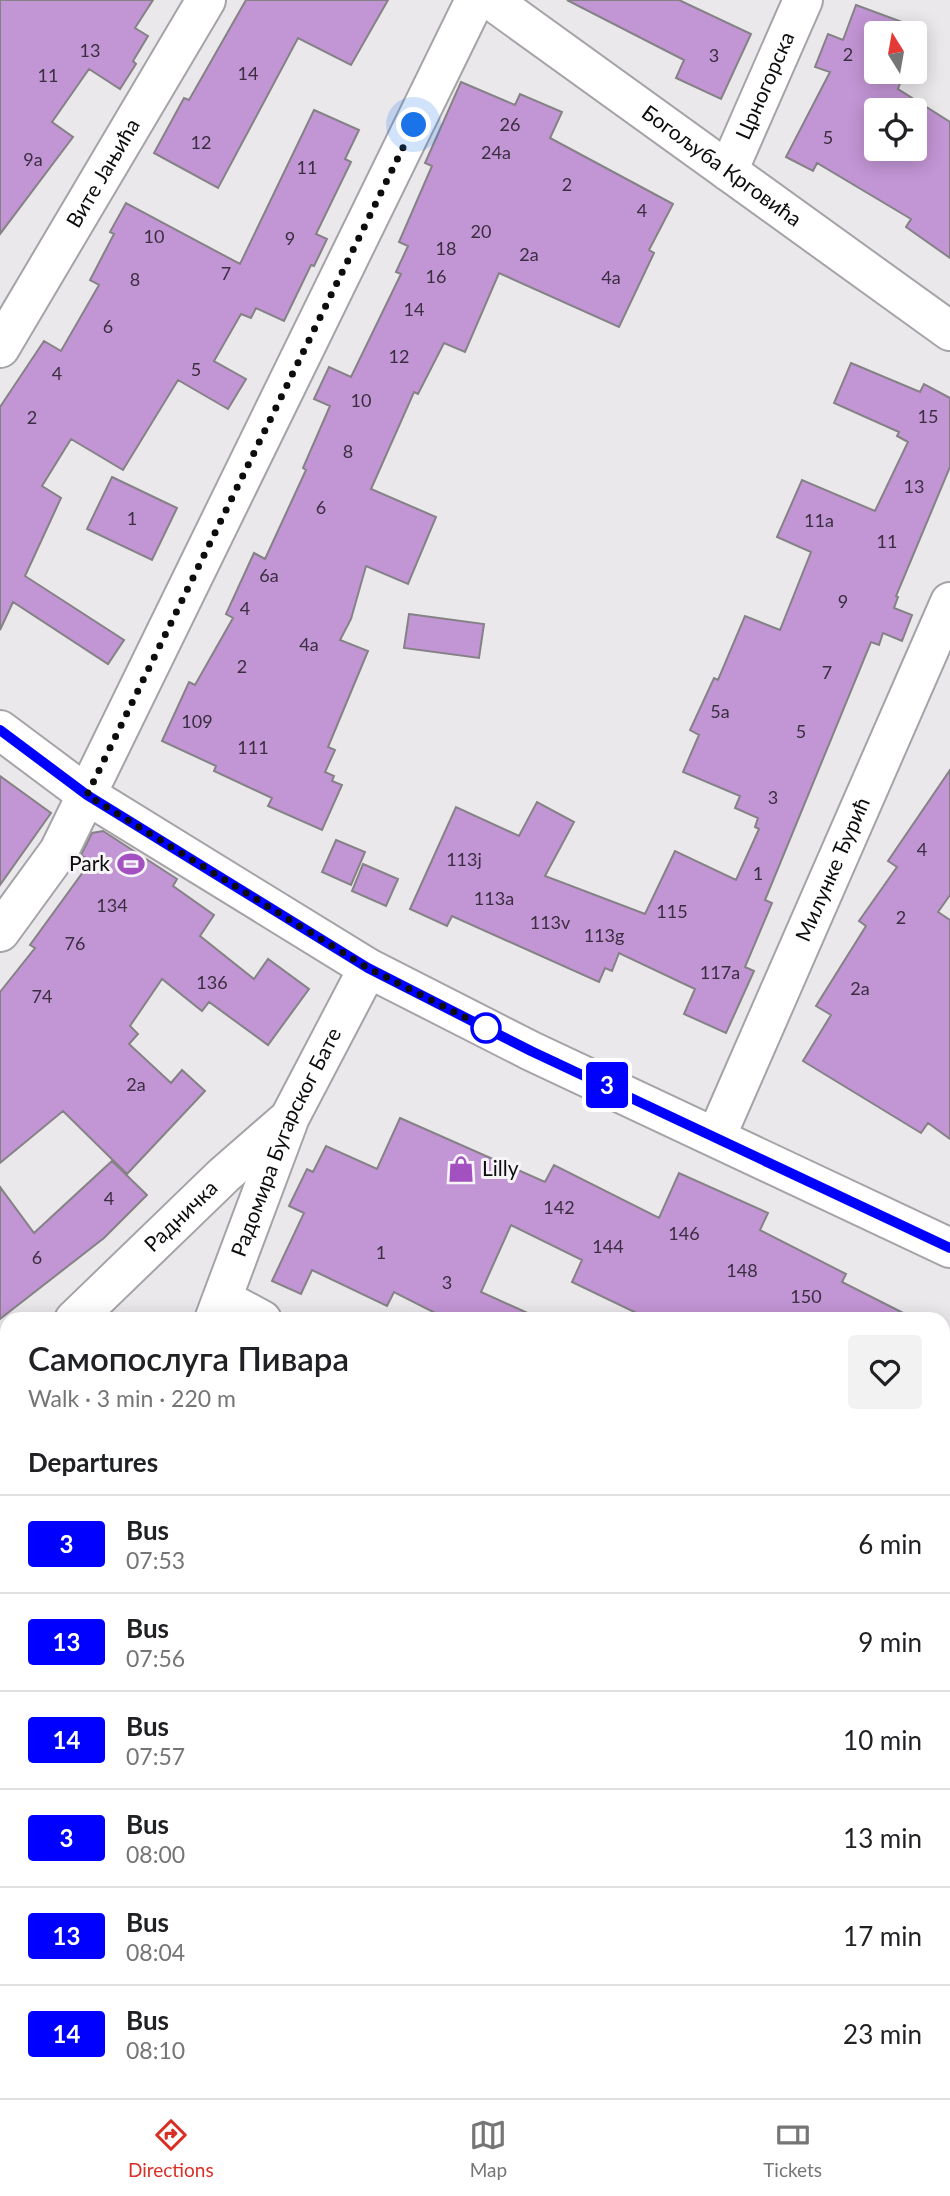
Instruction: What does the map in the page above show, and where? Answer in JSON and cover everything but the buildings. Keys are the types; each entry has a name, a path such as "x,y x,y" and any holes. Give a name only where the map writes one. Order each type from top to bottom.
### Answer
{"street":[{"name":"Вите Јањића","path":"0,348 206,0"},
{"path":"0,932 59,851 475,0"},
{"name":"Богољуба Крговића","path":"491,0 950,331"},
{"name":"Црногорска","path":"728,171 803,0"},
{"name":"Милунке Ђурић","path":"716,1137 950,602"},
{"path":"0,730 87,795 368,968 531,1051 950,1248"},
{"name":"Радомира Бугарског Бате","path":"219,1309 290,1117 368,968"},
{"name":"Радничка","path":"82,1312 224,1175 290,1117"}],"bus line":[{"name":"3","path":"0,730 87,795 368,968 531,1051 950,1248"}],"place":[{"name":"Park","path":"131,864"},
{"name":"Lilly","path":"461,1169"}],"route":[{"path":"414,125 87,795 368,968 486,1028"}]}
